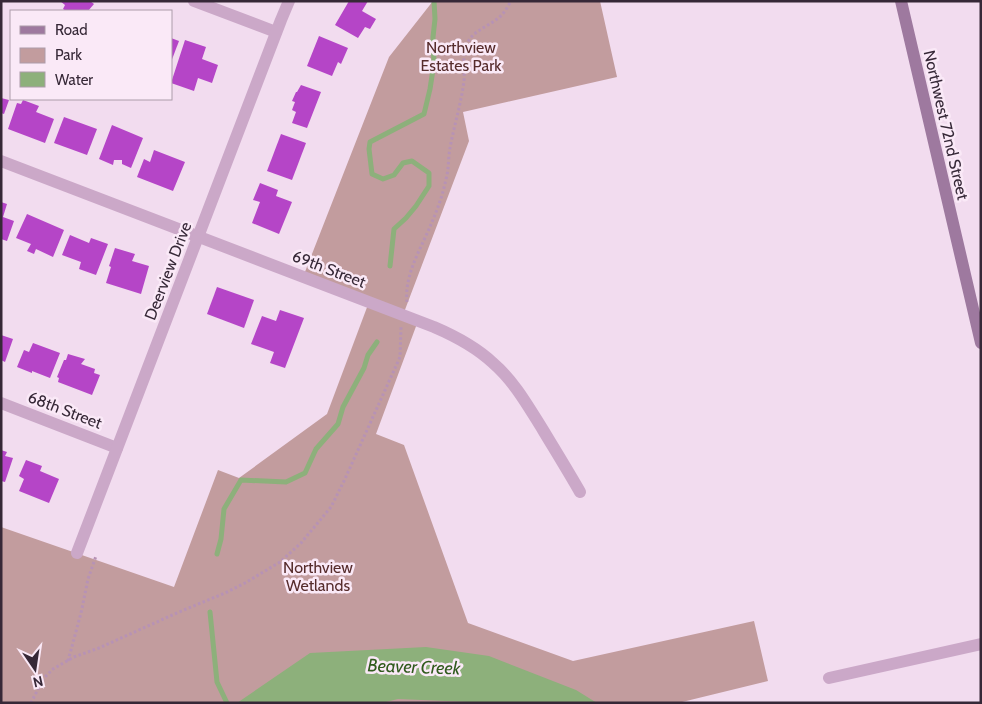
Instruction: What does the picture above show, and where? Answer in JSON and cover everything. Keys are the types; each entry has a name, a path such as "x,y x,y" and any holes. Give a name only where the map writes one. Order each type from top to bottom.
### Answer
{"street":[{"path":"194,1 276,32"},
{"name":"Deerview Drive","path":"77,553 289,1"},
{"name":"Northwest 72nd Street","path":"901,1 981,343"},
{"name":"69th Street","path":"1,162 444,331 471,346 493,363 512,383 580,492"},
{"name":"68th Street","path":"1,403 117,448"},
{"path":"829,678 981,644"}],"path":[{"path":"31,703 43,679 53,669 154,622 218,596 245,583 280,562 301,543 331,507 400,357 400,331 407,304 408,279 441,200 464,79 463,62 465,52 470,39 497,19 511,1"},
{"path":"68,661 88,578 96,556"}],"green space":[{"name":"Northview Wetlands","path":"433,1 600,1 617,77 463,112 469,141 403,315 418,321 376,434 404,445 468,623 573,661 754,621 768,681 678,703 1,703 1,527 174,587 218,470 239,478 327,414 369,302 303,277 389,57"}],"water":[{"name":"Beaver Creek","path":"426,647 489,656 576,690 597,703 492,703 398,699 382,703 237,703 310,653"}],"building":[{"path":"60,1 90,1 94,4 89,10 64,10 63,9 65,5"},
{"path":"349,1 368,1 362,11 376,19 370,29 365,27 358,38 335,25"},
{"path":"319,36 348,48 341,64 338,62 332,76 307,66"},
{"path":"172,38 179,41 172,59"},
{"path":"185,40 206,47 202,59 218,65 212,83 198,78 194,91 172,83"},
{"path":"301,85 321,92 307,128 292,123 296,112 292,110 295,102 292,101"},
{"path":"1,98 9,100 4,114 1,113"},
{"path":"23,100 39,106 36,112 54,119 45,143 8,129 17,103 21,104"},
{"path":"64,117 97,129 87,155 54,143"},
{"path":"112,125 143,138 131,168 122,164 122,160 114,160 113,165 99,159"},
{"path":"281,134 306,143 292,180 267,171"},
{"path":"154,150 185,162 173,191 137,177 144,159 150,162"},
{"path":"260,183 278,190 276,196 292,202 279,234 252,223 260,202 253,200"},
{"path":"1,202 7,204 3,217 14,221 7,241 1,239"},
{"path":"27,214 64,230 53,257 36,249 34,254 27,251 31,244 16,238"},
{"path":"70,235 89,243 91,238 108,244 96,275 79,269 81,262 62,255"},
{"path":"115,248 135,254 132,261 149,266 141,294 106,283"},
{"path":"217,287 254,300 244,328 207,314"},
{"path":"280,310 304,318 285,368 270,363 274,352 251,344 262,316 276,321"},
{"path":"1,335 13,339 5,362 1,360"},
{"path":"33,343 60,353 50,378 17,367 24,350 29,352"},
{"path":"68,354 85,359 81,364 95,369 94,373 100,375 92,395 58,382 59,378 57,377"},
{"path":"1,450 7,452 5,456 13,458 5,482 1,481"},
{"path":"26,460 42,466 40,471 59,479 49,503 19,491 24,479 19,476"}],"waterway":[{"path":"390,266 394,229 416,206 429,186 429,173 412,161 403,163 394,175 383,179 372,174 370,142 424,114 434,63 434,1"},
{"path":"217,554 221,539 224,509 241,480 286,482 305,473 316,449 338,424 343,407 364,368 368,355 377,342"},
{"path":"210,612 217,682 227,703"}],"park label":[{"name":"Northview Estates Park","path":"461,56"}]}
